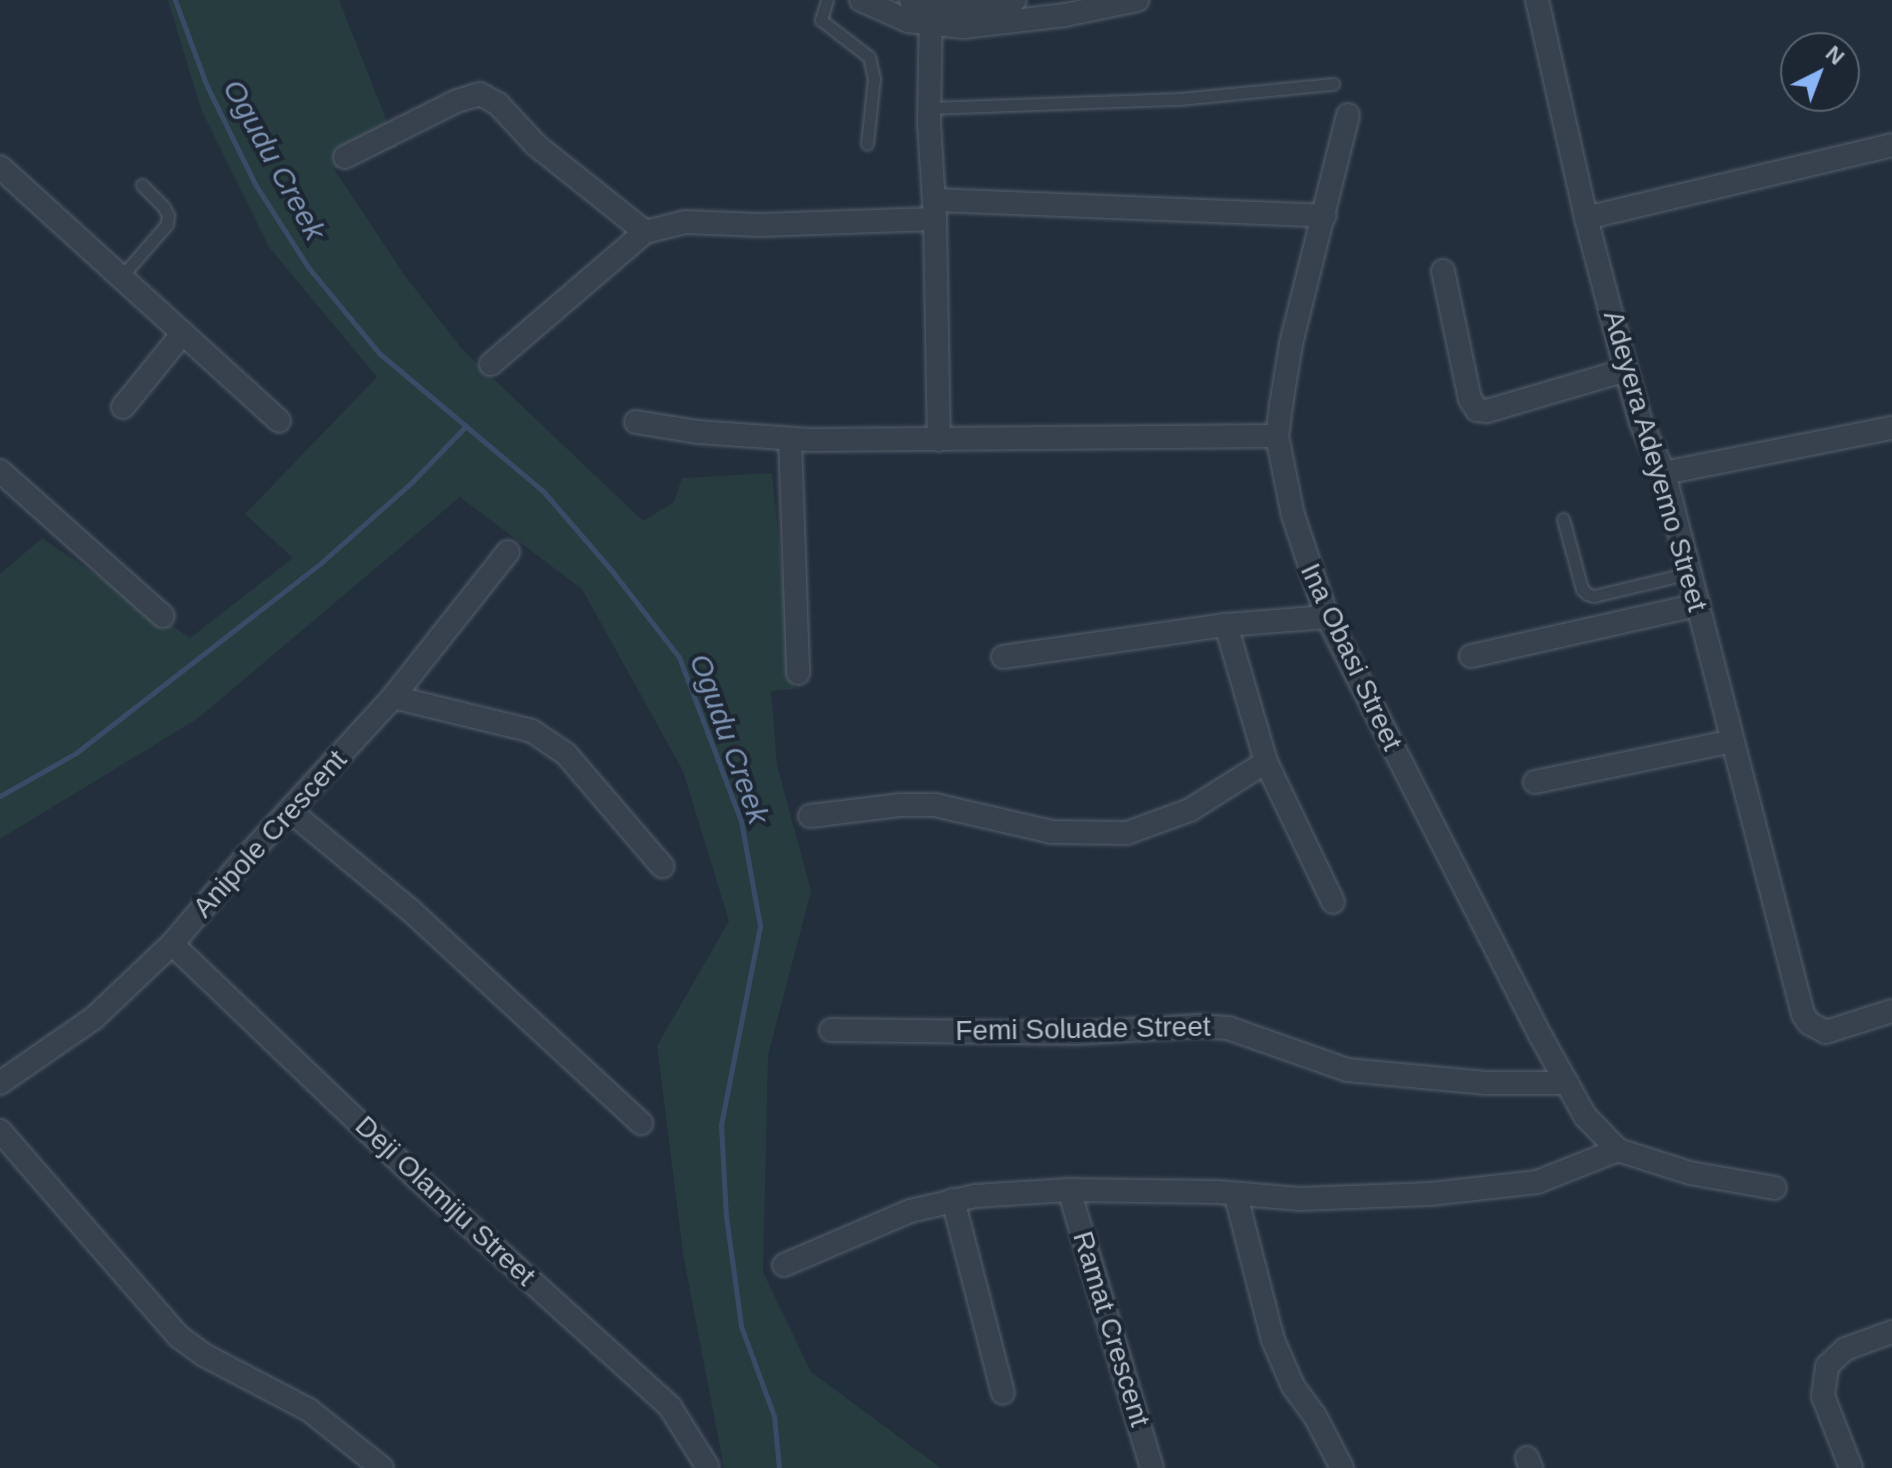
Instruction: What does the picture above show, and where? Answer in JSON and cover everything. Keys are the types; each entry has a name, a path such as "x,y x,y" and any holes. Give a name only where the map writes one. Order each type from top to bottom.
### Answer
{"street":[{"path":"861,0 883,12 1015,0"},
{"path":"924,10 963,27 1065,15 1137,0"},
{"name":"Adeyera Adeyemo Street","path":"1537,0 1586,218 1641,423 1664,473 1803,1014 1809,1023 1826,1032 1892,1011"},
{"path":"924,10 935,209 939,440"},
{"path":"345,157 457,101 480,94 498,104 536,145 645,232"},
{"name":"Ina Obasi Street","path":"1348,115 1291,344 1277,436 1296,529 1327,617 1567,1083 1585,1116 1618,1150"},
{"path":"1586,218 1892,145"},
{"path":"0,167 279,421"},
{"path":"491,364 645,232 685,222 760,225 935,209 1325,216"},
{"path":"1443,271 1470,399 1477,410 1487,411 1626,370"},
{"path":"123,407 183,333"},
{"path":"636,422 698,432 790,439 1277,436"},
{"path":"1664,473 1892,428"},
{"path":"790,439 798,673"},
{"path":"0,471 163,616"},
{"name":"Anipole Crescent","path":"0,1083 94,1018 172,944 393,697 508,552"},
{"path":"1471,656 1698,605"},
{"path":"1003,657 1226,625 1327,617"},
{"path":"1226,625 1266,762 1333,902"},
{"path":"393,697 532,731 566,754 662,866"},
{"path":"1535,782 1733,741"},
{"path":"810,816 901,805 935,805 1052,832 1127,833 1190,810 1266,762"},
{"path":"290,811 409,909 641,1123"},
{"name":"Deji Olamiju Street","path":"172,944 417,1178 670,1407 707,1466"},
{"name":"Femi Soluade Street","path":"831,1030 1077,1033 1199,1026 1228,1028 1347,1070 1486,1083 1567,1083"},
{"path":"0,1131 178,1336 204,1355 309,1410 382,1468"},
{"path":"784,1265 850,1233 910,1211 953,1200 1069,1190 1166,1190 1236,1196 1352,1198 1430,1194 1537,1182 1618,1150 1690,1173 1775,1188"},
{"name":"Ramat Crescent","path":"1069,1190 1152,1468"},
{"path":"1236,1196 1273,1340 1293,1386 1315,1416 1342,1468"},
{"path":"953,1200 1003,1393"},
{"path":"1851,1468 1823,1396 1827,1366 1845,1349 1892,1332"}],"lane":[{"path":"827,0 821,20 869,57 874,78 867,144"},
{"path":"930,108 1179,99 1333,84"},
{"path":"121,277 167,224 168,215 163,206 142,185"},
{"path":"1563,519 1582,589 1587,594 1594,596 1690,573"}],"green space":[{"path":"168,0 339,0 397,147 334,169 405,276 462,349 643,521 674,502 682,478 772,473 794,689 771,691 777,765 811,891 768,1055 763,1272 811,1372 941,1468 724,1468 683,1254 657,1046 729,921 683,771 582,589 460,497 197,719 0,839 0,574 42,538 190,638 293,558 245,514 377,377 269,247 201,109"}],"waterway":[{"name":"Ogudu Creek","path":"175,0 206,84 255,184 308,267 379,353 543,491 612,571 679,657 741,821 760,926 721,1125 726,1216 741,1326 774,1416 779,1468"},
{"path":"0,796 76,753 322,562 410,484 466,426"}]}
